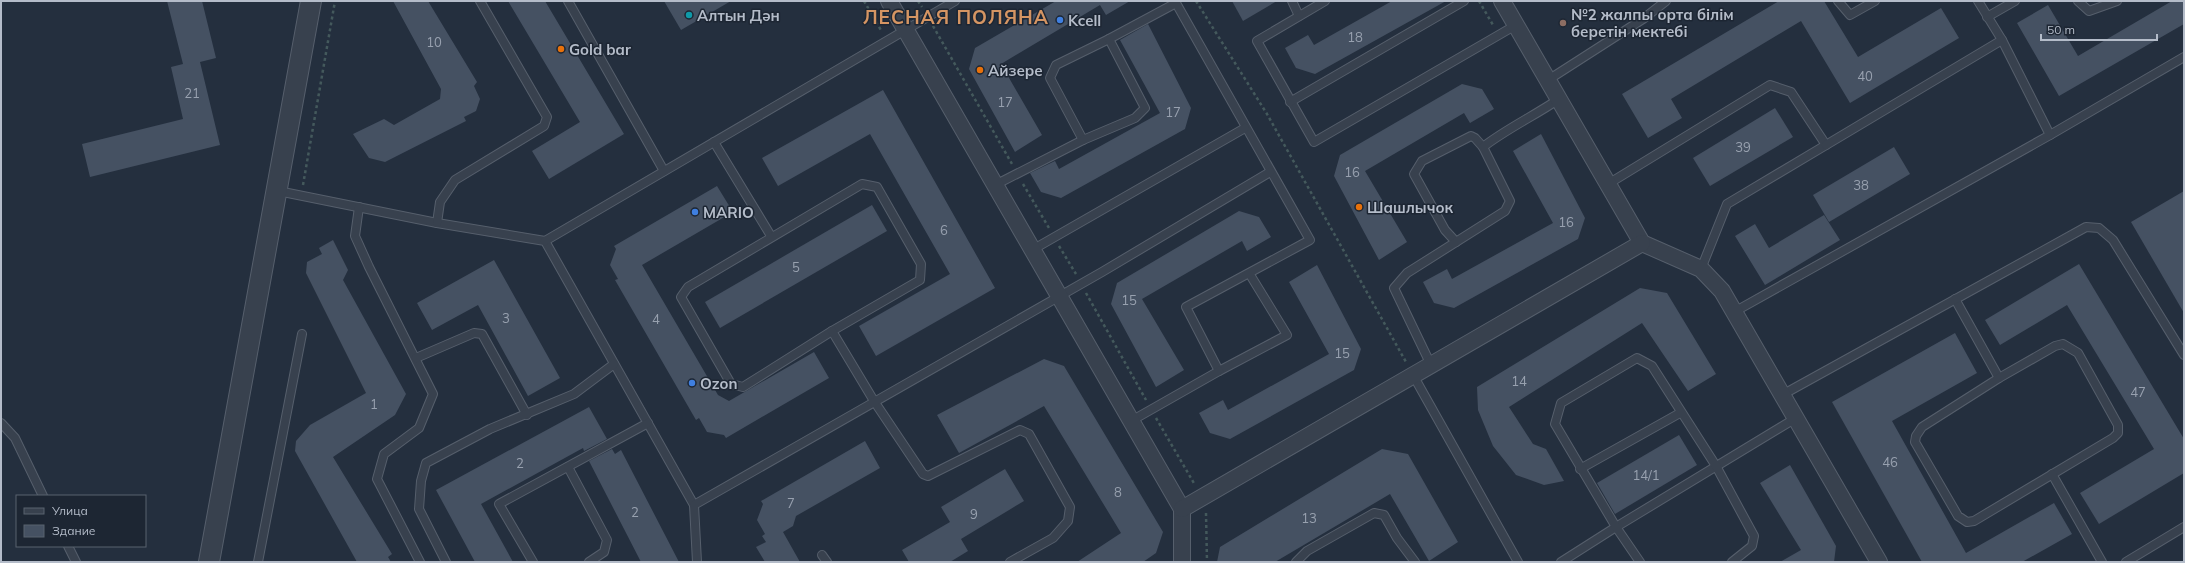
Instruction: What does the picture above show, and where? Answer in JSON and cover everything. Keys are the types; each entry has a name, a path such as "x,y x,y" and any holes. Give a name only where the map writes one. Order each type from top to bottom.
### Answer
{"street":[{"path":"209,562 253,312 278,191 311,1"},
{"path":"889,1 1182,509 1182,562"},
{"path":"1502,1 1642,243 1701,269 1722,291 1879,562"},
{"path":"1182,509 1642,243"}],"lane":[{"path":"437,222 440,202 455,180 544,126 547,117 480,1"},
{"path":"568,1 664,171"},
{"path":"278,191 437,222 545,241 955,1"},
{"path":"1292,1 1300,16"},
{"path":"1325,1 1257,41 1290,102 1314,142 1516,25"},
{"path":"1290,102 1464,1"},
{"path":"1548,80 1643,19 1666,1"},
{"path":"1838,1 1850,15 1875,1"},
{"path":"1978,1 2002,40 2050,135"},
{"path":"1987,16 2015,1"},
{"path":"2078,1 2089,11 2117,1"},
{"path":"1083,140 1050,78 1056,65 1109,39 1176,3 1245,128 1310,240 1186,308 1219,370"},
{"path":"996,185 1083,140 1135,118 1144,108 1109,39"},
{"path":"1701,269 1727,204 2002,40"},
{"path":"1734,312 2050,135 2184,56"},
{"path":"1608,184 1770,85 1792,92 1826,145"},
{"path":"1483,148 1495,138 1532,118 1559,100"},
{"path":"1032,250 1245,128"},
{"path":"1431,365 1394,288 1407,273 1456,242 1505,211 1510,201 1483,148 1475,138 1470,136 1422,161 1414,174 1445,230 1456,242"},
{"path":"714,142 772,236"},
{"path":"694,505 1059,296 1270,172"},
{"path":"862,184 876,187 922,264 920,280 832,331 743,387 731,384 680,297 688,287 862,184"},
{"path":"359,207 355,236 369,267 416,358 432,394 419,428 384,454 377,479 420,562"},
{"path":"1782,395 2086,226 2099,228 2113,240 2184,354"},
{"path":"545,241 694,505 697,562"},
{"path":"1132,421 1219,370 1287,335 1249,273"},
{"path":"1955,299 1999,378"},
{"path":"832,331 874,401 923,474 928,476 1020,430 1029,434 1070,507 1068,521 1053,538 1010,562"},
{"path":"416,358 474,333 482,334 527,415"},
{"path":"258,562 302,334"},
{"path":"2063,344 2078,353 2118,425 2118,433 2113,438 1974,520 1967,522 1958,516 1915,442 1916,436 1922,427 1999,378 2055,346 2063,344"},
{"path":"1640,562 1580,469 1555,424 1561,403 1637,358 1652,366 1680,412 1716,466 1754,536 1752,546 1732,562"},
{"path":"446,562 419,509 421,481 426,463 490,429 527,415 574,394 614,364"},
{"path":"1413,375 1518,562"},
{"path":"1580,469 1680,412"},
{"path":"1561,562 1616,526 1796,418"},
{"path":"1,423 15,438 43,495"},
{"path":"533,562 499,504 648,423"},
{"path":"568,467 607,540 604,552 589,562"},
{"path":"2052,474 2102,562"},
{"path":"1296,562 1307,551 1374,513 1384,515 1397,538 1415,562"},
{"path":"2126,562 2184,528"},
{"path":"68,547 76,562"}],"path":[{"path":"301,195 335,1"},
{"path":"864,1 887,41"},
{"path":"1196,1 1267,114 1413,375"},
{"path":"1479,1 1499,35"}],"building":[{"path":"167,1 202,1 216,58 200,62 220,145 90,177 82,144 183,119 171,67 183,64"},
{"path":"393,1 428,1 477,82 474,86 480,99 476,111 464,117 466,121 385,162 369,158 353,134 384,119 394,125 440,99 441,89"},
{"path":"508,1 545,1 624,134 549,179 532,151 580,122"},
{"name":"Алтын Дән","path":"664,1 731,1 681,30"},
{"path":"1056,1 1130,1 1106,15 1100,5 1001,64 1042,135 1015,152 969,69 975,48"},
{"path":"1232,1 1277,1 1243,21"},
{"path":"1392,1 1446,1 1315,74 1296,68 1285,48 1308,35 1314,45"},
{"path":"1779,1 1824,1 1858,57 1941,8 1959,38 1850,103 1801,21 1671,99 1682,118 1648,138 1622,94"},
{"path":"2172,1 2184,1 2184,24 2059,96 2017,23 2048,5 2078,56"},
{"path":"1148,24 1191,108 1185,129 1061,198 1041,192 1030,173 1055,161 1059,169 1160,113 1120,40"},
{"path":"1462,84 1482,89 1494,109 1470,123 1464,113 1365,171 1407,242 1379,260 1334,176 1340,155"},
{"path":"883,90 995,288 876,356 859,326 950,274 870,134 778,186 762,158"},
{"path":"1775,108 1793,137 1710,186 1693,158"},
{"path":"1541,134 1585,218 1578,239 1454,308 1434,303 1423,282 1447,269 1452,279 1553,223 1513,151"},
{"path":"1894,147 1910,174 1829,222 1813,195"},
{"path":"717,186 733,212 642,265 718,395 729,401 814,352 829,378 726,438 724,435 707,432 699,418 696,420 615,280 618,279 610,265 616,249 614,246"},
{"path":"2184,191 2184,313 2131,222"},
{"path":"872,205 887,231 720,328 705,302"},
{"path":"1239,211 1259,217 1271,237 1247,251 1242,241 1142,299 1184,370 1156,387 1111,304 1117,283"},
{"path":"1824,215 1840,240 1765,285 1735,236 1755,224 1769,248"},
{"path":"333,240 348,270 343,280 406,394 395,415 333,457 392,554 388,557 391,562 357,562 295,451 296,441 310,425 366,393 306,273 307,262 322,254 319,248"},
{"path":"494,260 560,378 528,396 478,305 432,330 417,303"},
{"path":"2079,264 2184,439 2184,473 2099,524 2080,493 2154,449 2067,305 2000,345 1985,320"},
{"path":"1317,265 1361,349 1354,370 1230,439 1210,433 1199,413 1223,400 1228,410 1329,354 1289,282"},
{"path":"1640,288 1667,293 1716,374 1688,391 1642,323 1509,407 1533,444 1546,449 1564,481 1544,485 1516,475 1493,446 1478,410 1477,387"},
{"path":"1955,333 1977,373 1892,421 1966,553 2054,503 2072,534 2022,562 1922,562 1832,402"},
{"path":"1044,359 1064,366 1163,532 1156,553 1143,562 1077,562 1121,533 1044,406 959,453 937,415"},
{"path":"589,407 607,439 584,451 583,448 481,504 513,562 475,562 436,490"},
{"path":"1679,435 1697,465 1615,514 1597,483"},
{"path":"865,441 880,468 796,516 793,526 783,532 800,562 765,562 756,547 766,542 762,536 765,534 757,520 763,504 761,501"},
{"path":"612,449 615,454 621,450 679,562 641,562 589,461"},
{"path":"1382,449 1408,454 1458,542 1429,561 1390,494 1275,562 1217,562 1220,547"},
{"path":"1790,465 1836,546 1834,562 1780,562 1801,550 1760,483"},
{"path":"1005,469 1024,501 961,539 968,551 950,562 909,562 902,550 950,522 941,507"}],"place":[{"name":"Алтын Дән","path":"689,15"},
{"name":"Kcell","path":"1060,20"},
{"name":"№2 жалпы орта білім беретін мектебі","path":"1563,23"},
{"name":"Gold bar","path":"561,49"},
{"name":"Айзере","path":"980,70"},
{"name":"Шашлычок","path":"1359,207"},
{"name":"MARIO","path":"695,212"},
{"name":"Ozon","path":"692,383"}],"district":[{"name":"ЛЕСНАЯ ПОЛЯНА","path":"956,17"}]}
